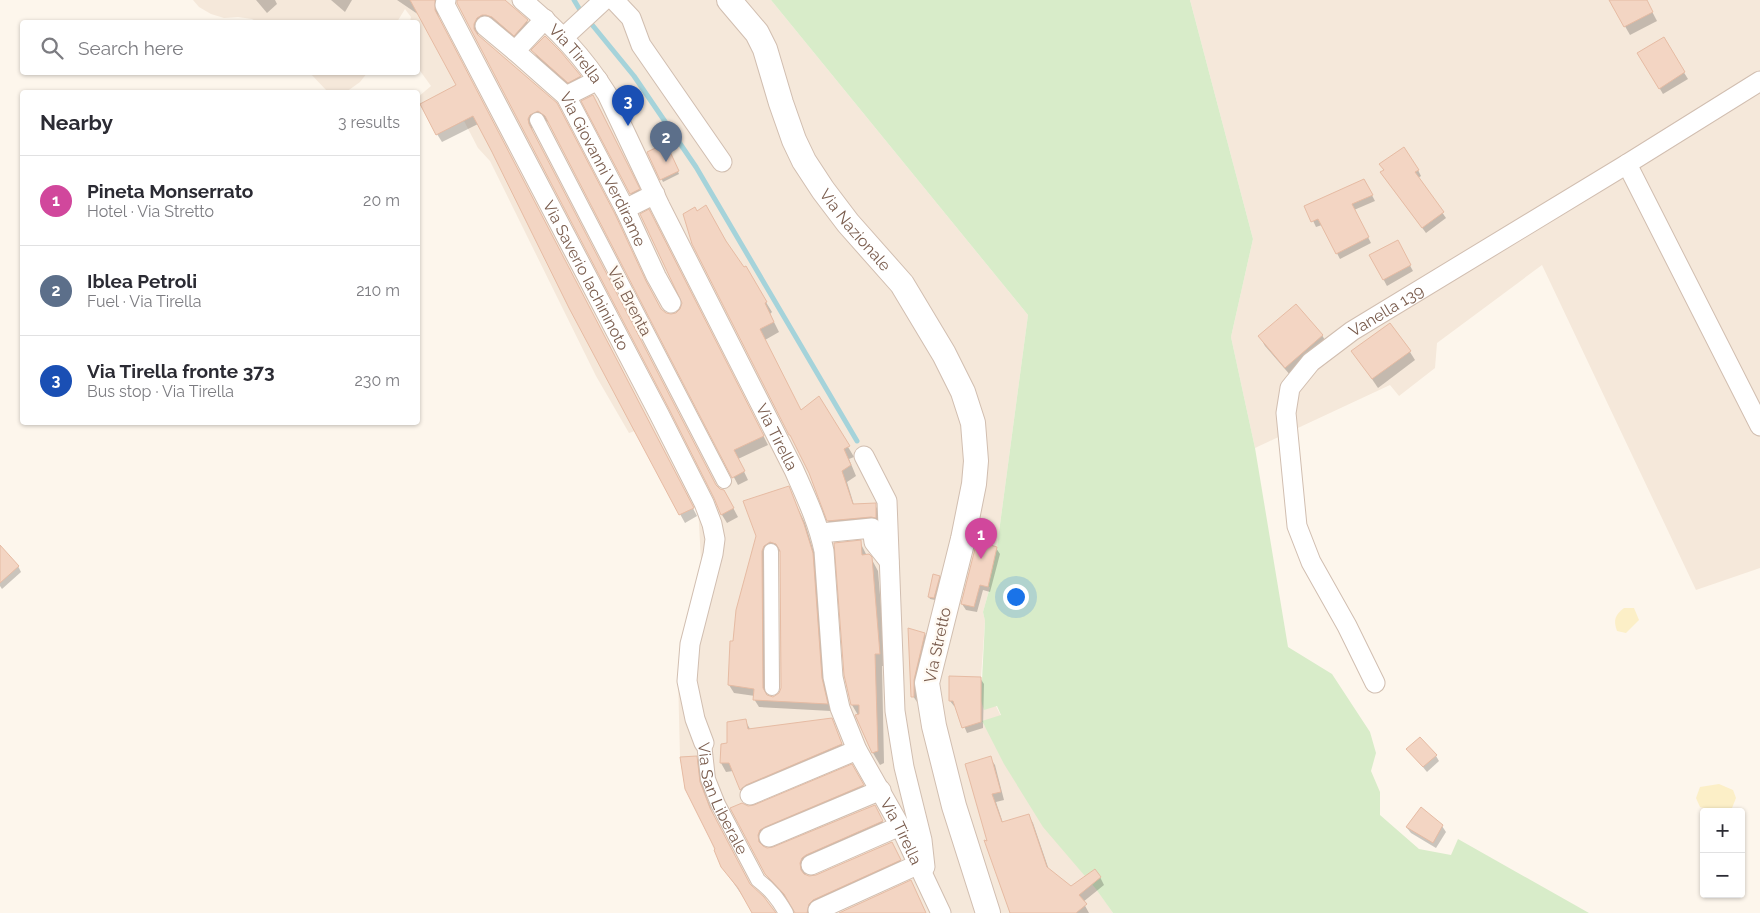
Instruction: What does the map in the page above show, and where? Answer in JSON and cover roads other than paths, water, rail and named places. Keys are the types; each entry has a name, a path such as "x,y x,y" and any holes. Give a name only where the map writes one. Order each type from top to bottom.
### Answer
{"street":[{"name":"Via Saverio Iachininoto","path":"446,0 445,5 704,503 712,524 715,539 712,554"},
{"name":"Via Tirella","path":"522,0 545,19 570,31 607,94 655,194 794,470 820,533 824,551 833,677 840,708 858,750 900,826 941,913"},
{"path":"614,0 631,18 641,45 722,162"},
{"name":"Via Nazionale","path":"729,0 757,33 765,49 784,113 804,161 848,223 902,284 944,354 963,392 973,423 976,461"},
{"path":"570,31 600,4"},
{"path":"515,51 545,19"},
{"name":"Via Giovanni Verdirame","path":"486,26 566,96 671,303"},
{"path":"566,96 598,80"},
{"name":"Vanella 139","path":"1375,682 1347,626 1311,562 1297,526 1286,413 1290,388 1311,362 1352,331 1760,81"},
{"name":"Via Brenta","path":"537,120 724,481"},
{"path":"1627,164 1760,426"},
{"path":"625,209 655,194"},
{"path":"818,910 923,872 922,840 904,767 895,711 887,501 864,456"},
{"name":"Via Stretto","path":"976,461 974,484 963,539 927,683 934,726 954,806 988,913"},
{"path":"820,533 872,528 874,542 890,561"},
{"path":"771,552 772,688"},
{"name":"Via San Liberale","path":"712,554 690,644 687,681 695,719 704,743 708,779 718,804 758,880 769,888 786,913"},
{"path":"750,794 858,750"},
{"path":"769,837 880,790"},
{"path":"811,864 900,826"}],"waterway":[{"path":"574,0 634,76 696,167 857,441"}],"place":[{"name":"Via Tirella fronte 373","path":"628,126"},
{"name":"Iblea Petroli","path":"666,162"},
{"name":"Pineta Monserrato","path":"981,559"}]}
